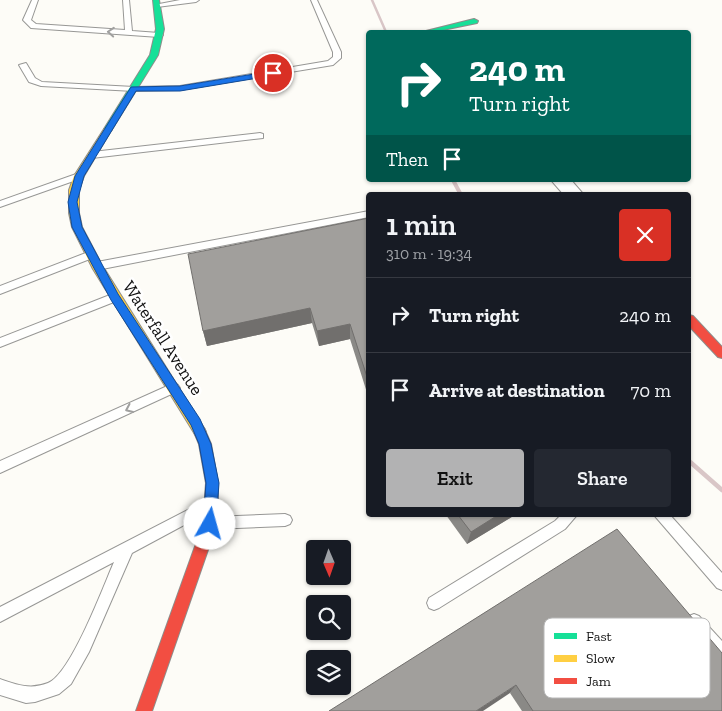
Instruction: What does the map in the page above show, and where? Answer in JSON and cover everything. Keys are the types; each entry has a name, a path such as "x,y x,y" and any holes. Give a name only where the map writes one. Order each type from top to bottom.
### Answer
{"street":[{"name":"Waterfall Avenue","path":"144,711 210,524 212,483 205,444 196,423 115,297 77,227 74,213 74,190 79,176 154,55 159,35 160,20 157,3"},
{"path":"435,30 474,21"},
{"path":"562,182 572,192"},
{"path":"691,321 722,354"}],"lane":[{"path":"36,0 27,20 34,26 159,35"},
{"path":"126,0 129,33"},
{"path":"157,3 196,0"},
{"path":"23,65 29,76 39,83 134,89 180,88 330,63 337,58 338,52 314,0"},
{"path":"92,155 260,136"},
{"path":"0,204 79,176"},
{"path":"97,266 366,215"},
{"path":"0,290 91,255"},
{"path":"0,342 115,297"},
{"path":"0,467 174,388"},
{"path":"0,615 212,503"},
{"path":"434,603 560,525 568,517"},
{"path":"663,517 722,583"},
{"path":"210,524 284,520"},
{"path":"0,687 26,695 35,694 54,689 66,679 80,655 127,548"},
{"path":"684,609 692,618"},
{"path":"710,638 722,652"}],"building":[{"path":"366,219 366,374 350,324 317,331 310,308 203,331 188,254"},
{"path":"460,517 495,517 471,532"},
{"path":"617,529 692,618 544,618 544,698 710,698 710,639 722,653 722,711 533,711 516,685 476,711 329,711"}],"railway":[{"path":"372,0 385,30"},
{"path":"454,182 459,192"},
{"path":"691,463 722,490"}],"traffic: fast":[{"path":"108,129 154,55 160,29 156,0"},
{"path":"435,30 474,21"}],"traffic: slow":[{"path":"108,129 79,176 74,190 74,213 77,227 97,266 200,432"}],"traffic: jam":[{"path":"691,321 722,354"},
{"path":"144,711 210,524 212,483 205,444 200,432"}],"route":[{"path":"210,524 212,483 205,444 196,423 115,297 91,255 77,227 73,202 74,190 79,176 134,89 180,88 273,73"}]}
